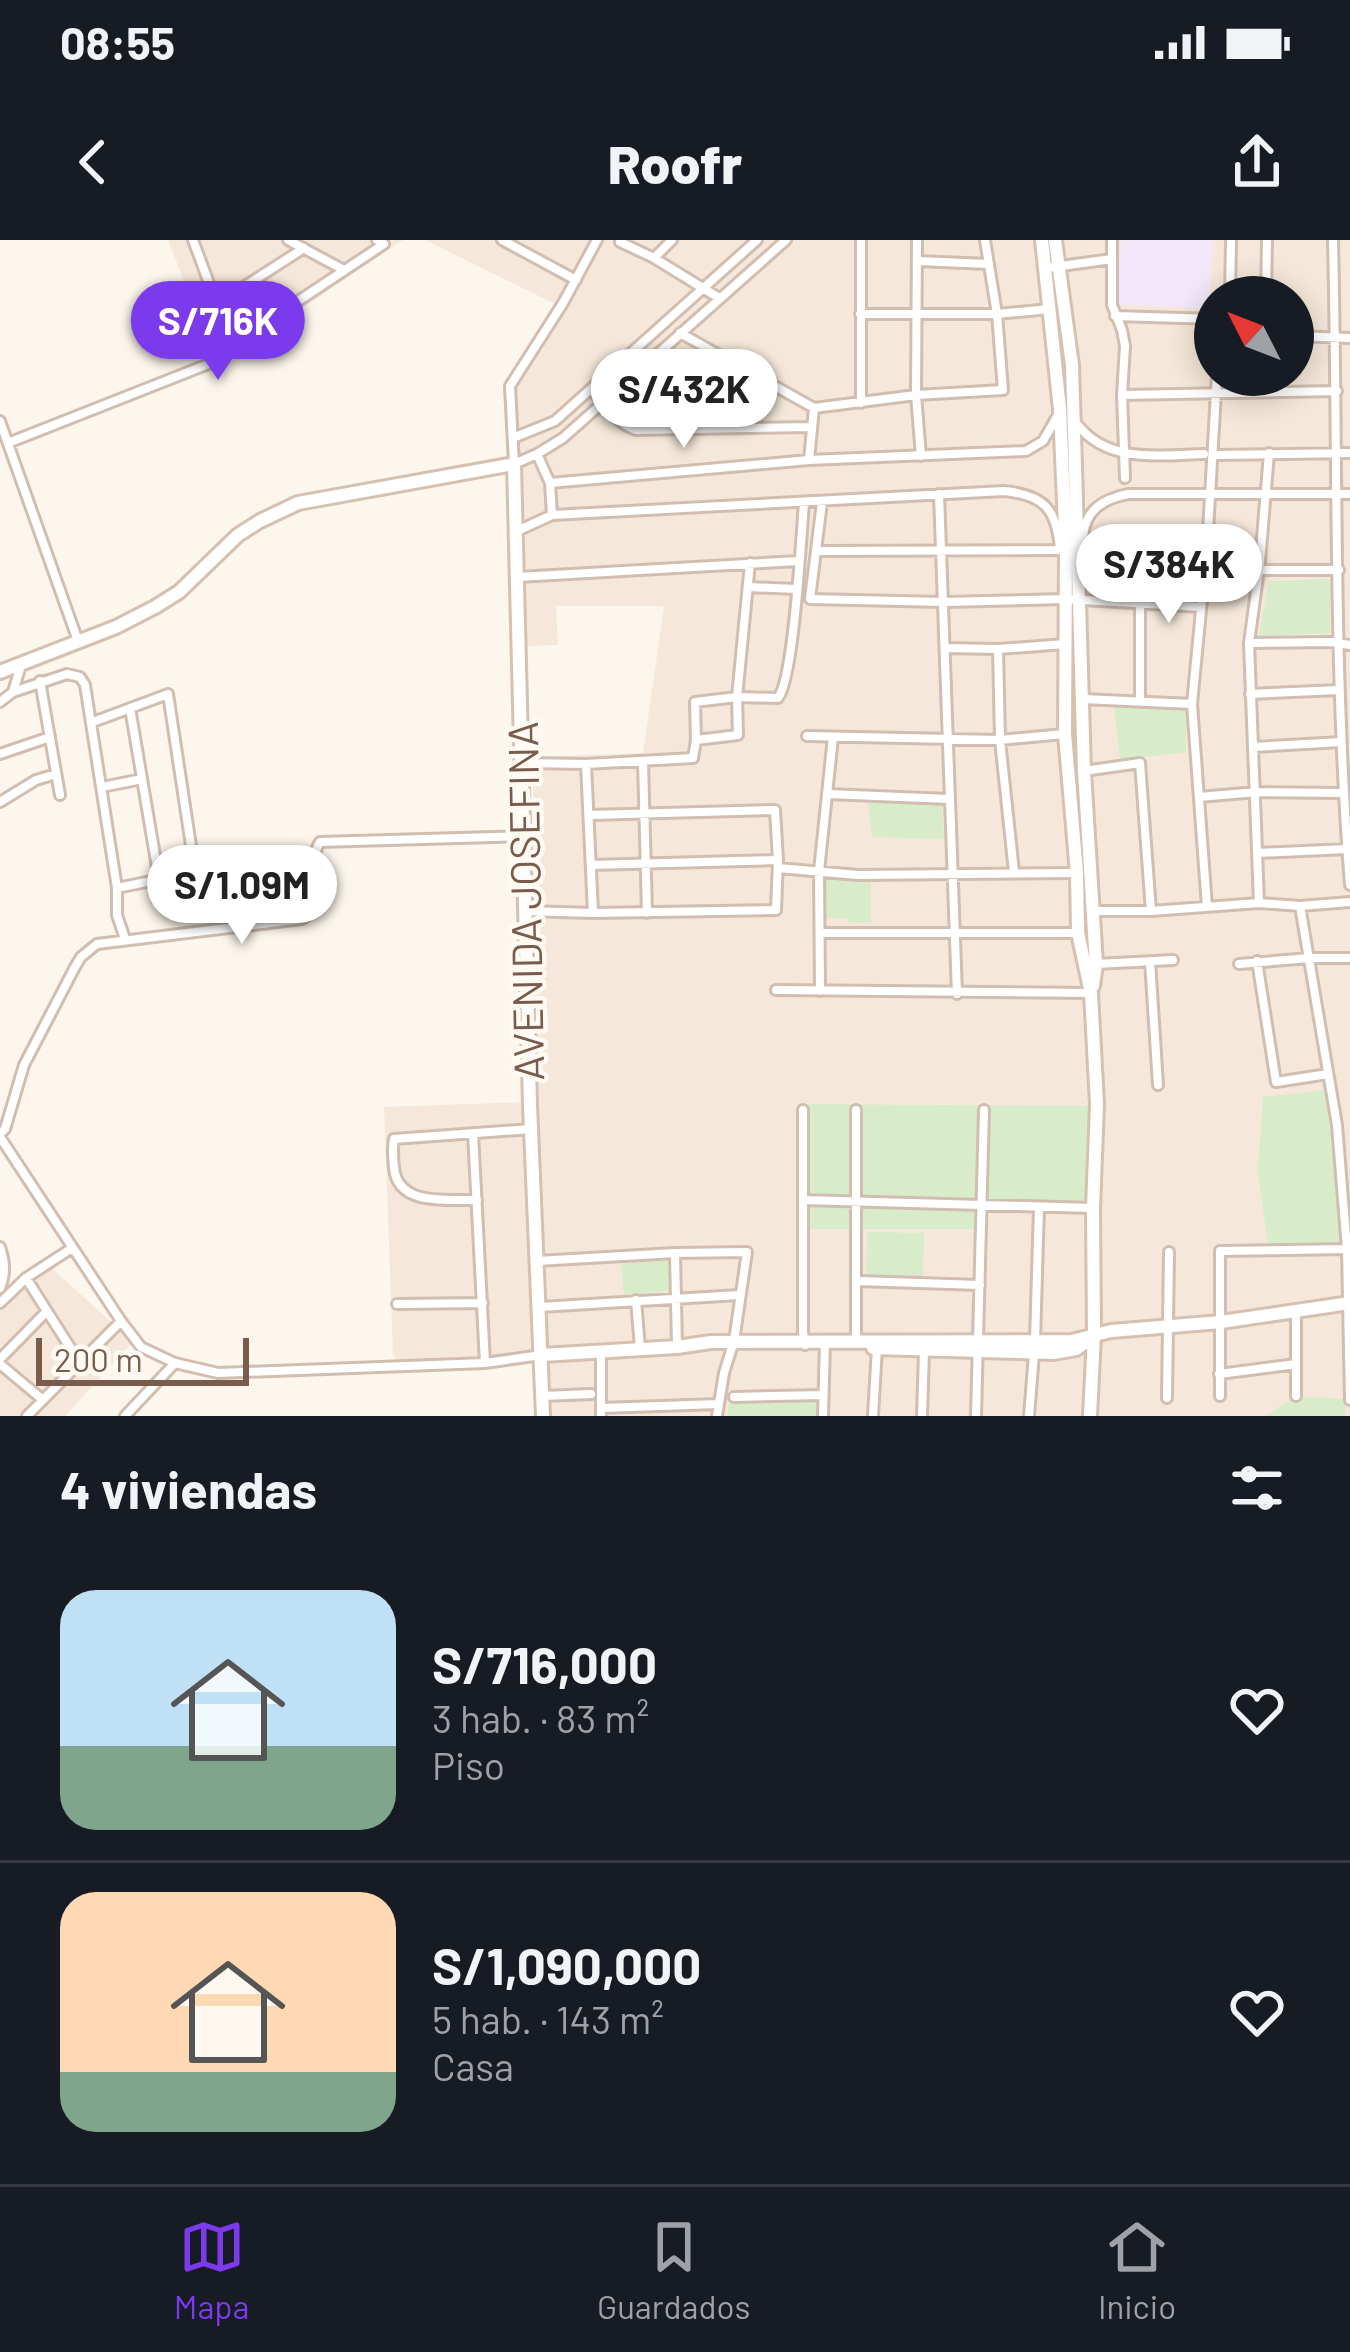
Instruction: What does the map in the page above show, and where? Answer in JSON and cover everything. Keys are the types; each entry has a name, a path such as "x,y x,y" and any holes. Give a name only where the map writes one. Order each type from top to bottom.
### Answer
{"street":[{"path":"193,240 232,345"},
{"path":"288,240 344,269"},
{"path":"8,443 211,362 384,244 377,240"},
{"path":"502,240 576,280 597,240"},
{"path":"654,258 672,240"},
{"path":"512,439 555,421 757,240"},
{"path":"0,672 155,607 179,592 238,535 298,503 514,464 537,454 563,438 786,240"},
{"path":"861,240 861,404"},
{"path":"917,240 916,395 921,456"},
{"path":"680,333 814,408 1003,390 998,314 985,240"},
{"path":"550,483 808,460 1026,451 1043,441 1067,411 1072,365 1053,267 1042,240"},
{"path":"1055,240 1051,309 1067,411 1073,600 1094,911 1096,964 1091,993"},
{"path":"1112,240 1112,304 1125,346 1121,395 1125,478"},
{"path":"1231,240 1231,276"},
{"path":"1266,276 1267,240"},
{"path":"1333,240 1338,674 1345,729 1341,742 1350,885"},
{"path":"620,242 719,298"},
{"path":"217,304 304,248"},
{"path":"1053,267 1112,259"},
{"path":"917,261 989,264"},
{"name":"AVENIDA JOSEFINA","path":"543,1416 510,386 576,280"},
{"path":"860,314 998,314 1051,309"},
{"path":"1114,316 1194,319"},
{"path":"1314,336 1350,338"},
{"path":"669,429 668,408 721,356"},
{"path":"591,389 626,427 636,430 812,427"},
{"path":"1314,391 1336,391"},
{"path":"1121,395 1194,393"},
{"path":"1208,907 1192,704 1216,396"},
{"path":"808,460 814,408"},
{"path":"1067,411 1092,440 1124,454 1350,453"},
{"path":"0,421 78,641"},
{"path":"1259,903 1249,643 1269,453"},
{"path":"537,454 550,483 552,515"},
{"path":"518,531 552,515 989,491 1030,494 1049,511 1072,550"},
{"path":"1072,550 1098,504 1111,498 1147,492 1350,494"},
{"path":"939,494 957,994"},
{"path":"822,502 810,599 1073,600 1202,607"},
{"path":"522,763 692,759 695,701 778,698 789,660 804,503"},
{"path":"816,551 1207,548"},
{"path":"518,577 799,561"},
{"path":"696,740 738,735 750,563"},
{"path":"1259,570 1339,570"},
{"path":"748,587 796,589"},
{"path":"1073,600 1065,644 1065,734 1078,933 1091,993 1097,1103 1090,1416"},
{"path":"1140,602 1140,700"},
{"path":"1249,643 1350,646"},
{"path":"945,649 1065,644"},
{"path":"998,649 1000,740 1014,872"},
{"path":"13,692 21,664"},
{"path":"0,702 13,692 67,674 80,677 85,685 117,914 125,939"},
{"path":"1338,674 1350,674"},
{"path":"40,681 59,795"},
{"path":"1250,694 1339,690"},
{"path":"93,722 168,694 195,872 117,888"},
{"path":"1082,699 1192,704"},
{"path":"130,708 159,879"},
{"path":"807,736 1000,740 1065,734"},
{"path":"0,754 50,737"},
{"path":"820,991 819,871 833,737"},
{"path":"1253,747 1341,742"},
{"path":"643,761 647,913"},
{"path":"1084,771 1140,763 1151,911"},
{"path":"586,764 593,913"},
{"path":"0,802 56,774"},
{"path":"102,787 142,779"},
{"path":"1199,797 1345,786"},
{"path":"828,794 949,799"},
{"path":"526,911 776,910 776,810 590,815"},
{"path":"524,836 320,842 313,855 317,902 302,919 97,944 74,967 25,1065 0,1135 141,1347 175,1363 218,1373 485,1364 542,1355 733,1345 1035,1346 1111,1331 1221,1322 1349,1303"},
{"path":"1258,853 1347,849"},
{"path":"591,865 778,864 858,874 1077,874"},
{"path":"1094,911 1350,902"},
{"path":"1300,906 1337,1126 1347,1249 1350,1400"},
{"path":"820,933 1078,933"},
{"path":"1239,964 1350,958"},
{"path":"1096,964 1173,960"},
{"path":"1150,961 1159,1085"},
{"path":"1257,961 1276,1082 1328,1074"},
{"path":"776,990 1091,993"},
{"path":"803,1110 805,1344"},
{"path":"856,1110 856,1344"},
{"path":"976,1416 984,1110"},
{"path":"1337,1126 1350,1125"},
{"path":"477,1200 411,1194 394,1177 394,1139 531,1129"},
{"path":"473,1133 485,1364"},
{"path":"803,1200 1093,1208"},
{"path":"1029,1416 1039,1207"},
{"path":"0,1247 5,1277 0,1288"},
{"path":"0,1303 26,1278 72,1248"},
{"path":"1220,1396 1220,1251 1347,1249"},
{"path":"675,1252 677,1347"},
{"path":"536,1261 747,1252 717,1416"},
{"path":"1167,1398 1169,1252"},
{"path":"26,1278 80,1363"},
{"path":"858,1281 980,1285"},
{"path":"540,1307 739,1295"},
{"path":"636,1300 640,1350"},
{"path":"397,1304 483,1303"},
{"path":"43,1400 0,1361 47,1311"},
{"path":"1296,1312 1296,1396"},
{"path":"27,1416 121,1321"},
{"path":"823,1416 824,1344"},
{"path":"856,1344 924,1351 980,1345"},
{"path":"873,1416 877,1348"},
{"path":"922,1416 924,1351"},
{"path":"601,1352 601,1412 718,1404"},
{"path":"124,1416 175,1363"},
{"path":"1219,1374 1296,1364"},
{"path":"543,1396 591,1394"},
{"path":"734,1397 823,1395"}],"shaded area":[{"path":"168,240 403,240 229,358 213,355"},
{"path":"425,240 1350,240 1350,1416 539,1416 537,1363 401,1370 393,1354 384,1107 527,1102 534,757 643,753 664,606 556,606 558,645 526,646 513,385 555,304"},
{"path":"1121,240 1213,240 1211,276 1194,276 1194,308 1116,304"},
{"path":"45,1262 133,1342 65,1416 0,1416 0,1296"}],"green space":[{"path":"721,360 745,375 736,397 681,397"},
{"path":"1330,579 1330,633 1259,636 1269,581"},
{"path":"1114,707 1186,709 1186,752 1120,760"},
{"path":"868,802 942,805 944,839 872,837"},
{"path":"847,878 848,886 849,878 871,878 871,923 826,918 826,879"},
{"path":"1326,1090 1341,1243 1268,1247 1258,1170 1263,1097"},
{"path":"798,1104 1089,1106 1087,1201 982,1203 979,1229 798,1229"},
{"path":"867,1232 924,1233 923,1280 866,1278"},
{"path":"668,1260 670,1291 624,1294 621,1261"},
{"path":"1296,1396 1346,1399 1345,1416 1265,1416"},
{"path":"729,1400 817,1400 816,1416 727,1416"}]}
